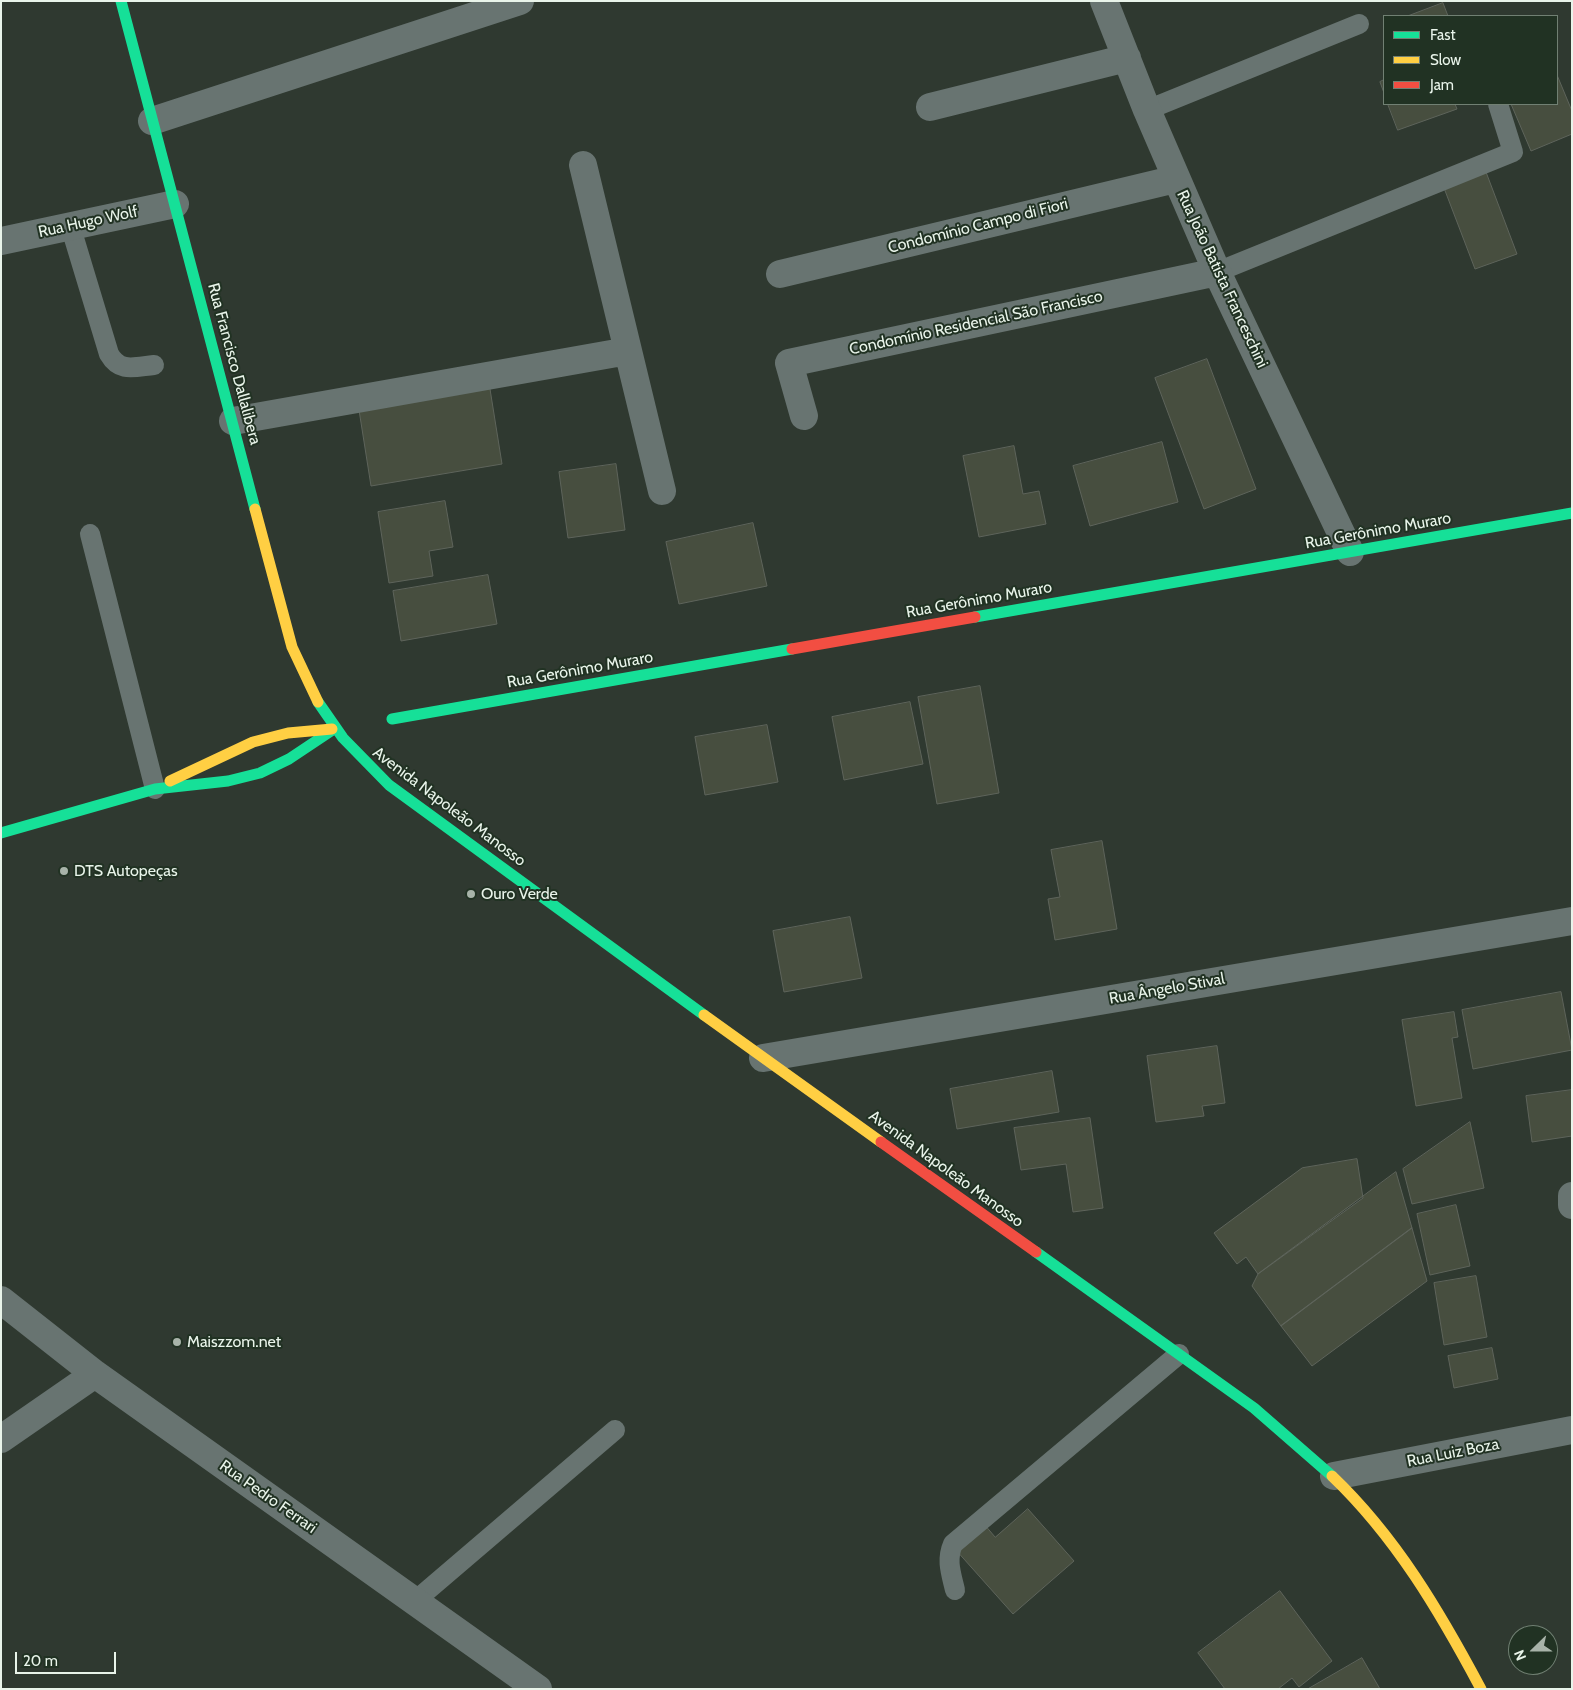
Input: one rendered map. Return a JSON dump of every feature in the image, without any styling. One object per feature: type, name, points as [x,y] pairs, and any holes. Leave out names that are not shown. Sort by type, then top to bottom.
[{"type":"street","name":"Rua Francisco Dallalibera","points":[[121,1],[292,647],[303,676],[334,729]]},
{"type":"street","points":[[152,121],[520,1]]},
{"type":"street","name":"Rua João Batista Franceschini","points":[[1104,1],[1147,110],[1217,272],[1350,552]]},
{"type":"street","points":[[930,107],[1127,58]]},
{"type":"street","points":[[583,165],[662,491]]},
{"type":"street","name":"Condomínio Campo di Fiori","points":[[780,274],[1176,179]]},
{"type":"street","name":"Rua Hugo Wolf","points":[[1,241],[175,204]]},
{"type":"street","name":"Condomínio Residencial São Francisco","points":[[804,416],[789,363],[1217,272]]},
{"type":"street","points":[[233,421],[628,351]]},
{"type":"street","name":"Rua Gerônimo Muraro","points":[[392,719],[1572,513]]},
{"type":"street","points":[[1,833],[155,789],[253,742],[288,733],[334,729]]},
{"type":"street","points":[[155,789],[228,781],[260,773],[289,759],[334,729]]},
{"type":"street","name":"Avenida Napoleão Manosso","points":[[334,729],[359,758],[389,785],[763,1058],[1254,1408],[1334,1476],[1369,1514],[1402,1556],[1435,1606],[1481,1689]]},
{"type":"street","name":"Rua Ângelo Stival","points":[[763,1058],[1572,921]]},
{"type":"street","points":[[1572,1196],[1570,1197],[1572,1205]]},
{"type":"street","name":"Rua Pedro Ferrari","points":[[1,1300],[95,1374],[538,1689]]},
{"type":"street","points":[[1,1438],[95,1374]]},
{"type":"street","name":"Rua Luiz Boza","points":[[1334,1476],[1572,1430]]},
{"type":"lane","points":[[1147,110],[1359,24]]},
{"type":"lane","points":[[1217,272],[1513,152],[1498,105]]},
{"type":"lane","points":[[70,225],[109,354],[114,363],[121,368],[154,365]]},
{"type":"lane","points":[[90,534],[155,789]]},
{"type":"lane","points":[[955,1590],[949,1562],[949,1553],[954,1544],[1179,1354]]},
{"type":"lane","points":[[415,1601],[615,1430]]},
{"type":"building","points":[[1443,3],[1448,15],[1411,15]]},
{"type":"building","points":[[1558,77],[1572,111],[1572,134],[1531,151],[1511,105],[1558,105]]},
{"type":"building","points":[[1388,105],[1455,105],[1457,109],[1398,130]]},
{"type":"building","points":[[1486,172],[1517,254],[1475,269],[1444,188]]},
{"type":"building","points":[[1207,359],[1256,489],[1204,509],[1155,378]]},
{"type":"building","points":[[490,389],[502,464],[371,486],[359,410]]},
{"type":"building","points":[[1162,442],[1178,502],[1090,526],[1073,466]]},
{"type":"building","points":[[1014,446],[1023,494],[1039,491],[1046,524],[979,537],[963,456]]},
{"type":"building","points":[[616,464],[625,530],[568,538],[559,472]]},
{"type":"building","points":[[445,501],[453,547],[429,551],[433,576],[389,583],[378,512]]},
{"type":"building","points":[[753,523],[767,586],[679,604],[666,542]]},
{"type":"building","points":[[488,575],[497,624],[401,641],[393,591]]},
{"type":"building","points":[[980,686],[999,793],[937,804],[918,697]]},
{"type":"building","points":[[910,702],[923,764],[844,780],[832,717]]},
{"type":"building","points":[[767,725],[778,782],[705,795],[695,737]]},
{"type":"building","points":[[1102,841],[1117,929],[1055,940],[1048,899],[1060,897],[1051,850]]},
{"type":"building","points":[[850,917],[862,978],[784,992],[773,931]]},
{"type":"building","points":[[1561,992],[1572,1050],[1473,1069],[1462,1010]]},
{"type":"building","points":[[1454,1012],[1458,1037],[1452,1038],[1462,1098],[1416,1106],[1402,1020]]},
{"type":"building","points":[[1217,1046],[1225,1103],[1202,1106],[1204,1116],[1156,1122],[1147,1056]]},
{"type":"building","points":[[1052,1071],[1059,1112],[957,1129],[950,1089]]},
{"type":"building","points":[[1572,1090],[1572,1136],[1532,1142],[1526,1096]]},
{"type":"building","points":[[1090,1118],[1103,1208],[1073,1212],[1066,1164],[1021,1170],[1014,1128]]},
{"type":"building","points":[[1470,1122],[1484,1188],[1412,1204],[1403,1169]]},
{"type":"building","points":[[1357,1159],[1363,1198],[1258,1274],[1246,1257],[1237,1264],[1214,1233],[1302,1168]]},
{"type":"building","points":[[1396,1172],[1412,1228],[1281,1326],[1252,1286],[1258,1274]]},
{"type":"building","points":[[1456,1205],[1470,1266],[1430,1275],[1417,1214]]},
{"type":"building","points":[[1412,1228],[1427,1281],[1312,1366],[1281,1326]]},
{"type":"building","points":[[1476,1276],[1487,1337],[1444,1345],[1434,1283]]},
{"type":"building","points":[[1492,1348],[1498,1379],[1454,1388],[1448,1356]]},
{"type":"building","points":[[1028,1509],[1074,1561],[1013,1614],[955,1549],[984,1524],[995,1537]]},
{"type":"building","points":[[1280,1591],[1332,1661],[1299,1687],[1292,1678],[1278,1689],[1225,1689],[1198,1653]]},
{"type":"building","points":[[1362,1658],[1380,1689],[1308,1689]]},
{"type":"traffic: fast","points":[[121,1],[255,509]]},
{"type":"traffic: fast","points":[[975,617],[1572,513]]},
{"type":"traffic: fast","points":[[392,719],[792,649]]},
{"type":"traffic: fast","points":[[318,702],[343,738],[389,785],[704,1015]]},
{"type":"traffic: fast","points":[[1,833],[155,789],[228,781],[260,773],[289,759],[334,729]]},
{"type":"traffic: fast","points":[[1036,1252],[1254,1408],[1332,1476]]},
{"type":"traffic: slow","points":[[255,509],[292,647],[318,702]]},
{"type":"traffic: slow","points":[[170,781],[253,742],[288,733],[332,729]]},
{"type":"traffic: slow","points":[[704,1015],[881,1142]]},
{"type":"traffic: slow","points":[[1332,1476],[1377,1524],[1415,1576],[1481,1689]]},
{"type":"traffic: jam","points":[[792,649],[975,617]]},
{"type":"traffic: jam","points":[[881,1142],[1036,1252]]},
{"type":"place","name":"DTS Autopeças","points":[[64,871]]},
{"type":"place","name":"Ouro Verde","points":[[471,894]]},
{"type":"place","name":"Maiszzom.net","points":[[177,1342]]}]
